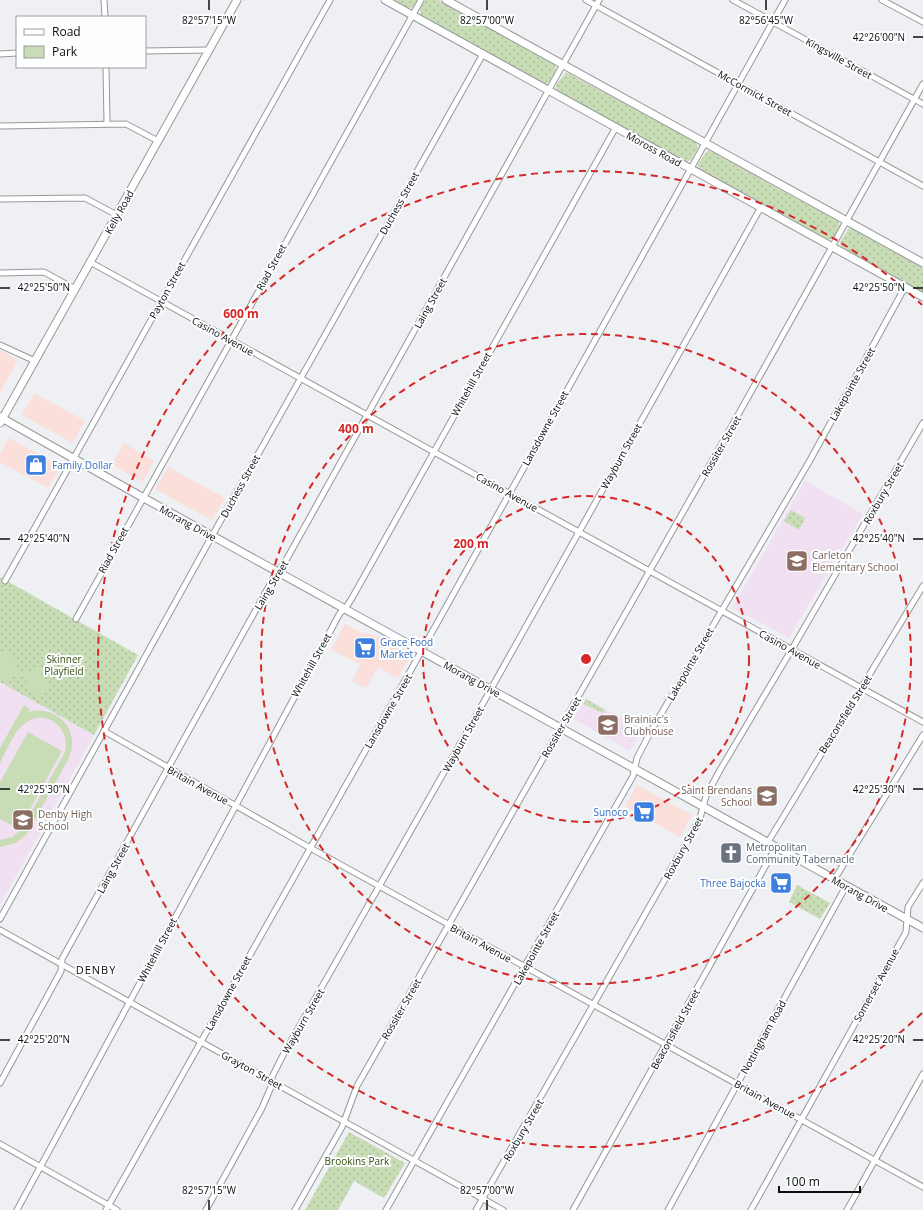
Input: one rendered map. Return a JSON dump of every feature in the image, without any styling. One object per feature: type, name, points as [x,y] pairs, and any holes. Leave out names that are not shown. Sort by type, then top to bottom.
[{"type":"street","points":[[104,0],[105,16]]},
{"type":"street","name":"Kelly Road","points":[[1,420],[237,0]]},
{"type":"street","name":"Payton Street","points":[[5,581],[72,458],[330,0]]},
{"type":"street","name":"Moross Road","points":[[385,0],[923,297]]},
{"type":"street","name":"Riad Street","points":[[76,619],[142,497],[421,0]]},
{"type":"street","points":[[446,0],[923,263]]},
{"type":"street","name":"McCormick Street","points":[[586,0],[598,3],[923,186]]},
{"type":"street","name":"Kingsville Street","points":[[733,0],[923,104]]},
{"type":"street","name":"Lansdowne Street","points":[[107,1208],[421,651],[785,0]]},
{"type":"street","points":[[882,0],[923,22]]},
{"type":"street","name":"Laing Street","points":[[0,1083],[61,971],[62,959],[598,3]]},
{"type":"street","points":[[146,51],[209,50]]},
{"type":"street","points":[[0,54],[16,53]]},
{"type":"street","name":"Duchess Street","points":[[0,919],[300,378],[483,54]]},
{"type":"street","points":[[106,68],[107,124]]},
{"type":"street","name":"Rossiter Street","points":[[295,1210],[342,1127],[357,1086],[833,247],[923,84]]},
{"type":"street","points":[[0,126],[126,124],[158,141]]},
{"type":"street","name":"Whitehill Street","points":[[17,1210],[41,1168],[234,805],[340,613],[345,609],[616,127]]},
{"type":"street","points":[[0,199],[85,198],[116,215]]},
{"type":"street","name":"Wayburn Street","points":[[206,1210],[262,1108],[282,1057],[490,690],[760,207]]},
{"type":"street","name":"Casino Avenue","points":[[90,262],[923,722]]},
{"type":"street","points":[[0,273],[44,272],[75,289]]},
{"type":"street","name":"Lakepointe Street","points":[[386,1210],[633,776],[637,758],[651,731],[809,462],[905,287]]},
{"type":"street","points":[[0,345],[35,361]]},
{"type":"street","name":"Morang Drive","points":[[1,420],[923,928]]},
{"type":"street","name":"Roxbury Street","points":[[476,1210],[700,818],[706,796],[720,770],[923,423]]},
{"type":"street","name":"Beaconsfield Street","points":[[768,842],[923,586]]},
{"type":"street","name":"Britain Avenue","points":[[104,732],[310,848],[923,1187]]},
{"type":"street","points":[[834,880],[923,735]]},
{"type":"street","name":"Beaconsfield Street","points":[[573,1210],[776,847]]},
{"type":"street","name":"Somerset Avenue","points":[[751,1210],[906,932],[908,907],[923,883]]},
{"type":"street","name":"Nottingham Road","points":[[668,1210],[846,886]]},
{"type":"street","name":"Grayton Street","points":[[0,930],[503,1210]]},
{"type":"street","points":[[847,1210],[923,1074]]},
{"type":"street","points":[[0,1144],[107,1208],[117,1210]]},
{"type":"shaded area","points":[[0,350],[18,360],[0,393]]},
{"type":"shaded area","points":[[34,393],[85,421],[73,443],[22,415]]},
{"type":"shaded area","points":[[9,438],[60,466],[48,488],[0,462],[0,454]]},
{"type":"shaded area","points":[[124,443],[154,461],[142,482],[112,465]]},
{"type":"shaded area","points":[[168,467],[225,498],[212,520],[155,489]]},
{"type":"shaded area","name":"Carleton Elementary School","points":[[805,481],[863,514],[789,638],[732,608]]},
{"type":"shaded area","points":[[345,624],[362,633],[375,635],[411,654],[398,678],[378,667],[366,688],[352,681],[360,664],[331,650]]},
{"type":"shaded area","name":"Denby High School","points":[[0,682],[94,735],[0,905]]},
{"type":"shaded area","name":"Brainiac's Clubhouse","points":[[586,698],[642,730],[630,751],[574,719]]},
{"type":"shaded area","points":[[637,785],[692,815],[680,837],[625,806]]},
{"type":"green space","points":[[393,0],[417,0],[413,7],[409,9]]},
{"type":"green space","points":[[425,0],[438,0],[554,64],[556,70],[549,82],[544,84],[421,16],[420,9]]},
{"type":"green space","points":[[566,72],[696,142],[698,148],[691,160],[686,162],[560,92],[556,89],[556,85]]},
{"type":"green space","points":[[708,150],[838,221],[840,226],[833,238],[828,240],[702,171],[698,167],[698,164]]},
{"type":"green space","points":[[849,228],[852,228],[923,268],[923,293],[841,248],[840,242]]},
{"type":"green space","points":[[791,510],[805,518],[799,530],[784,521]]},
{"type":"green space","name":"Skinner Playfield","points":[[0,577],[138,655],[94,735],[0,682]]},
{"type":"green space","points":[[10,651],[20,674],[4,681],[0,671],[0,655]]},
{"type":"green space","points":[[39,667],[49,690],[33,697],[23,674]]},
{"type":"green space","points":[[586,699],[605,710],[603,713],[583,704]]},
{"type":"green space","points":[[24,705],[30,709],[28,712],[48,712],[57,716],[64,722],[69,729],[72,738],[72,748],[69,758],[27,834],[16,843],[0,847],[0,840],[12,837],[21,830],[64,754],[66,745],[62,730],[57,724],[43,718],[35,718],[27,722],[18,730],[0,763],[0,748]]},
{"type":"green space","points":[[28,732],[62,751],[19,829],[0,819],[0,782]]},
{"type":"green space","points":[[797,885],[830,903],[820,919],[789,902]]},
{"type":"green space","name":"Brookins Park","points":[[349,1132],[405,1163],[384,1198],[354,1181],[338,1210],[305,1210]]},
{"type":"place","name":"Family Dollar","points":[[36,465]]},
{"type":"place","name":"Carleton Elementary School","points":[[797,561]]},
{"type":"place","name":"Grace Food Market","points":[[365,648]]},
{"type":"place","name":"Brainiac's Clubhouse","points":[[608,725]]},
{"type":"place","name":"Saint Brendans School","points":[[767,796]]},
{"type":"place","name":"Sunoco","points":[[644,812]]},
{"type":"place","name":"Denby High School","points":[[23,820]]},
{"type":"place","name":"Metropolitan Community Tabernacle","points":[[731,853]]},
{"type":"place","name":"Three Bajocka","points":[[781,883]]},
{"type":"district","name":"DENBY","points":[[96,969]]}]
